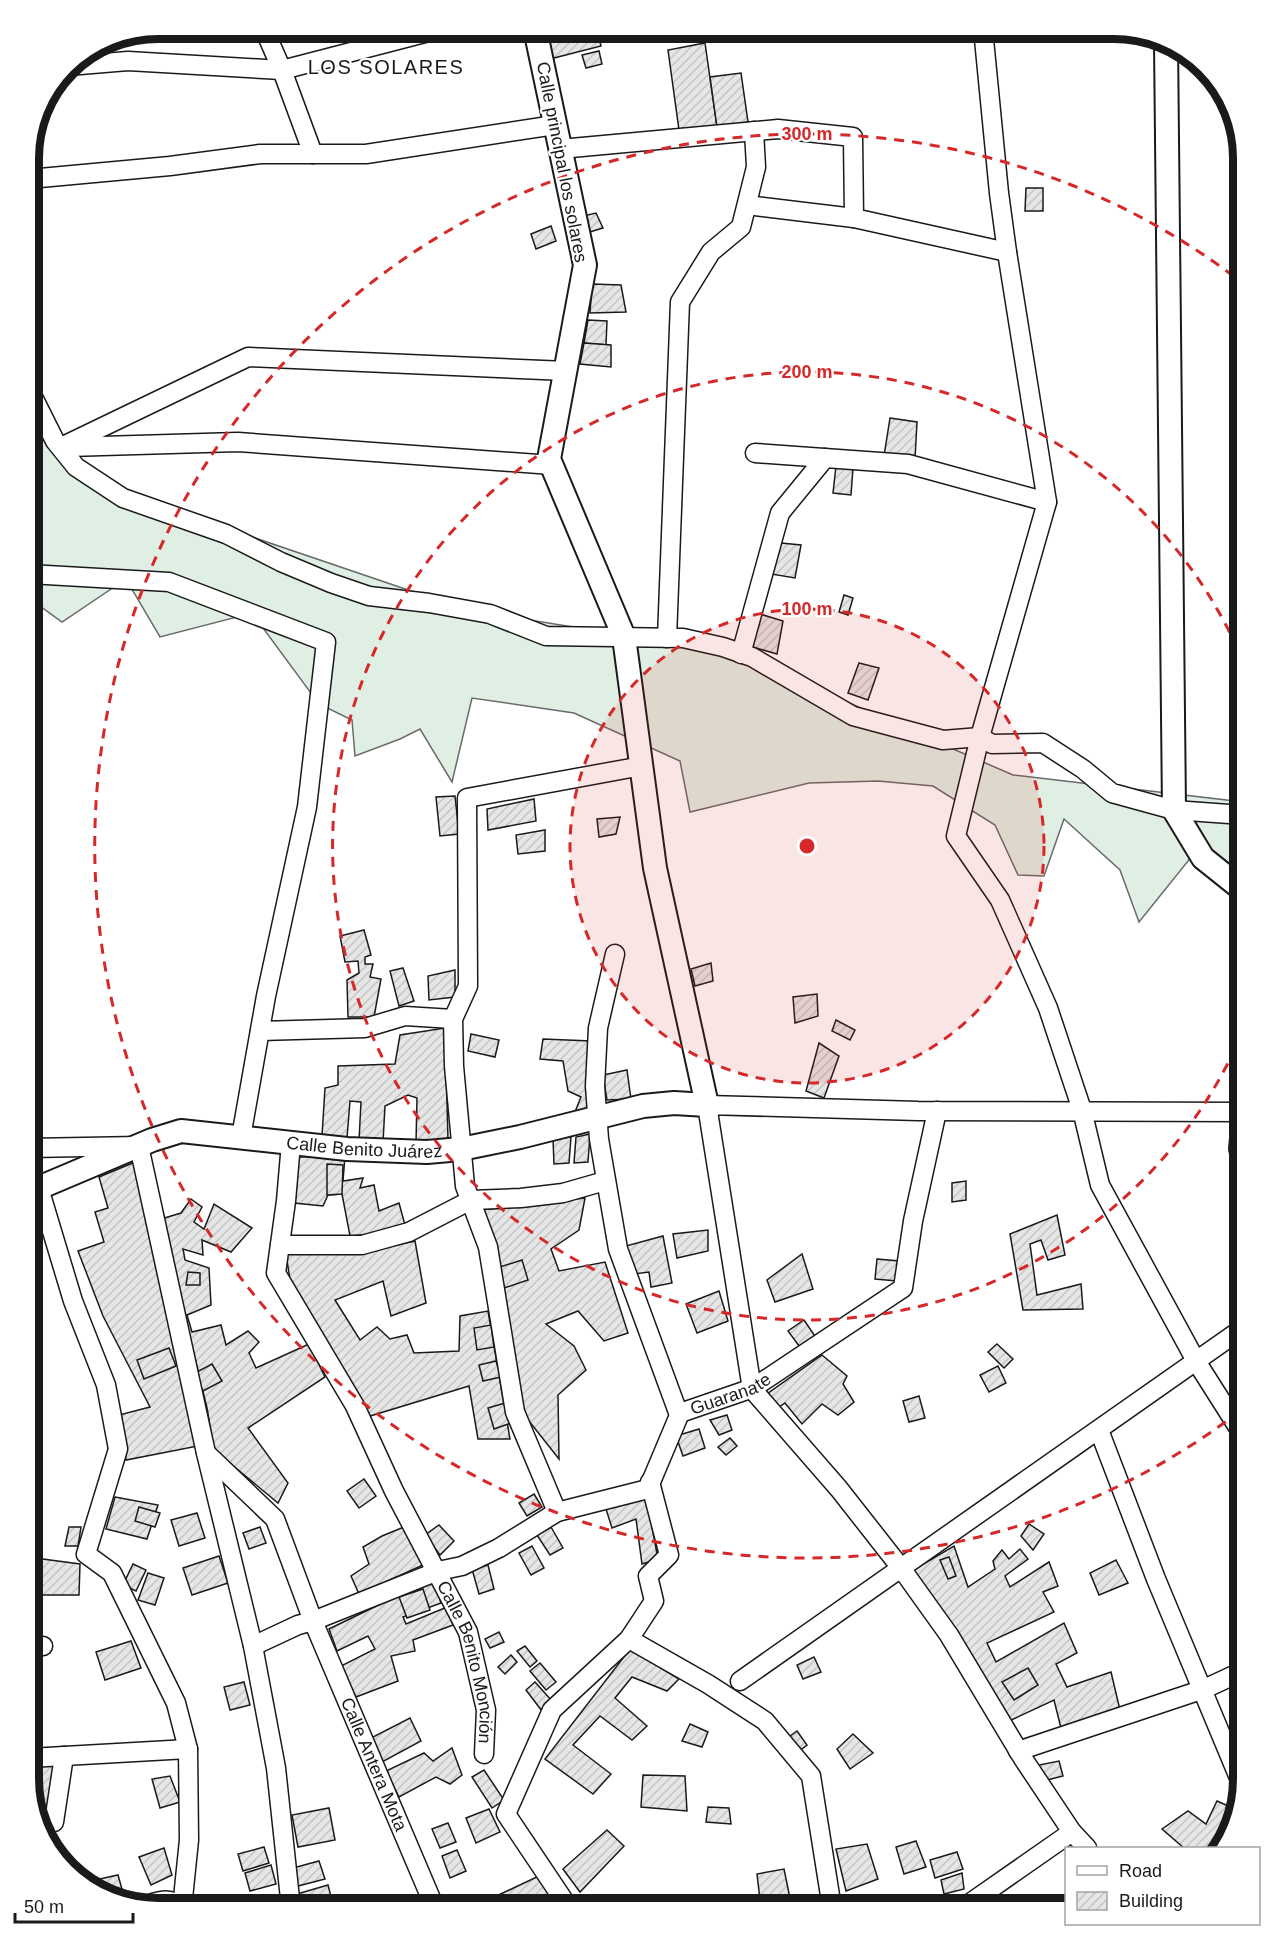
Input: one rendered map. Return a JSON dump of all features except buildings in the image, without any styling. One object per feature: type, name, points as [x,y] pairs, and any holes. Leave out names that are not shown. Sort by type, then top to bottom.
[{"type":"main road","name":"Calle principal los solares","points":[[537,39],[585,265],[549,459],[624,637],[655,868],[707,1104]]},
{"type":"main road","points":[[1166,52],[1174,810],[1203,858],[1233,881]]},
{"type":"main road","name":"Calle Benito Juárez","points":[[39,1188],[181,1131],[347,1149],[427,1152],[461,1149],[643,1106],[674,1103],[707,1104]]},
{"type":"street","points":[[269,39],[314,154]]},
{"type":"street","points":[[85,65],[128,61],[282,70],[401,39]]},
{"type":"street","points":[[984,39],[1007,252],[1047,502],[980,737],[956,836],[1000,900],[1048,1008],[1082,1110],[1100,1185],[1196,1361],[1233,1418]]},
{"type":"street","points":[[39,178],[170,166],[260,154],[366,154],[555,125]]},
{"type":"street","points":[[560,149],[778,129],[853,137],[854,218]]},
{"type":"street","points":[[667,638],[680,302],[711,252],[741,227],[756,167],[754,131]]},
{"type":"street","points":[[747,205],[854,218],[1007,252]]},
{"type":"street","points":[[61,447],[248,357],[566,371]]},
{"type":"street","points":[[39,409],[55,441],[76,467],[123,498],[226,534],[281,562],[342,587],[369,596],[429,603],[490,614],[546,636],[683,638],[752,657],[853,716],[943,740],[980,737],[992,744],[1043,743],[1083,769],[1112,793],[1174,810],[1233,814]]},
{"type":"street","points":[[61,447],[237,442],[552,465]]},
{"type":"street","points":[[755,453],[908,464],[1047,502]]},
{"type":"street","points":[[741,654],[780,513],[825,458]]},
{"type":"street","points":[[39,575],[169,582],[326,642],[307,807],[260,1031],[241,1137]]},
{"type":"street","points":[[557,1512],[515,1412],[488,1246],[465,1186],[454,1066],[453,1019],[468,987],[467,798],[642,766]]},
{"type":"street","points":[[615,954],[598,1028],[595,1086],[604,1181],[618,1250],[679,1415]]},
{"type":"street","points":[[260,1031],[365,1028],[405,1016],[453,1019]]},
{"type":"street","points":[[1086,1847],[1072,1832],[1018,1751],[948,1635],[901,1568],[839,1489],[752,1389],[707,1104],[937,1111],[1233,1112]]},
{"type":"street","name":"Guaranate","points":[[650,1482],[680,1413],[752,1389],[903,1288],[914,1221],[937,1111]]},
{"type":"street","name":"Calle Benito Monción","points":[[291,1143],[276,1273],[355,1406],[394,1491],[468,1632],[486,1710],[483,1754]]},
{"type":"street","points":[[39,1148],[139,1146],[206,1453],[253,1646],[276,1768],[290,1898]]},
{"type":"street","points":[[280,1245],[362,1245],[410,1232],[471,1200],[521,1198],[562,1193],[604,1181]]},
{"type":"street","points":[[39,1204],[106,1385],[118,1449],[86,1554],[112,1573],[176,1703],[188,1749],[189,1840],[183,1898]]},
{"type":"street","points":[[740,1682],[1233,1336]]},
{"type":"street","points":[[1099,1430],[1156,1579],[1233,1763]]},
{"type":"street","name":"Calle Antera Mota","points":[[206,1453],[275,1519],[314,1621],[431,1898]]},
{"type":"street","points":[[253,1646],[298,1625],[314,1621],[438,1571],[462,1566],[500,1548],[557,1512],[648,1489],[650,1482]]},
{"type":"street","points":[[562,1898],[506,1814],[552,1710],[629,1639],[654,1601],[648,1576],[669,1555],[650,1482]]},
{"type":"street","points":[[629,1639],[708,1684],[765,1721],[811,1776],[830,1898]]},
{"type":"street","points":[[1018,1751],[1203,1689],[1233,1676]]},
{"type":"street","points":[[39,1757],[188,1749]]},
{"type":"street","points":[[48,1823],[54,1822],[64,1756]]},
{"type":"street","points":[[977,1898],[1072,1832]]},
{"type":"green space","points":[[39,418],[108,488],[467,610],[741,654],[1013,775],[1233,801],[1233,866],[1192,856],[1139,922],[1120,870],[1064,819],[1044,876],[1018,875],[995,825],[933,786],[878,781],[809,783],[690,812],[680,761],[574,713],[472,698],[452,782],[420,729],[355,756],[352,720],[319,704],[252,613],[160,637],[126,579],[62,622],[39,605]]},
{"type":"district","name":"LOS SOLARES","points":[[386,67]]}]
